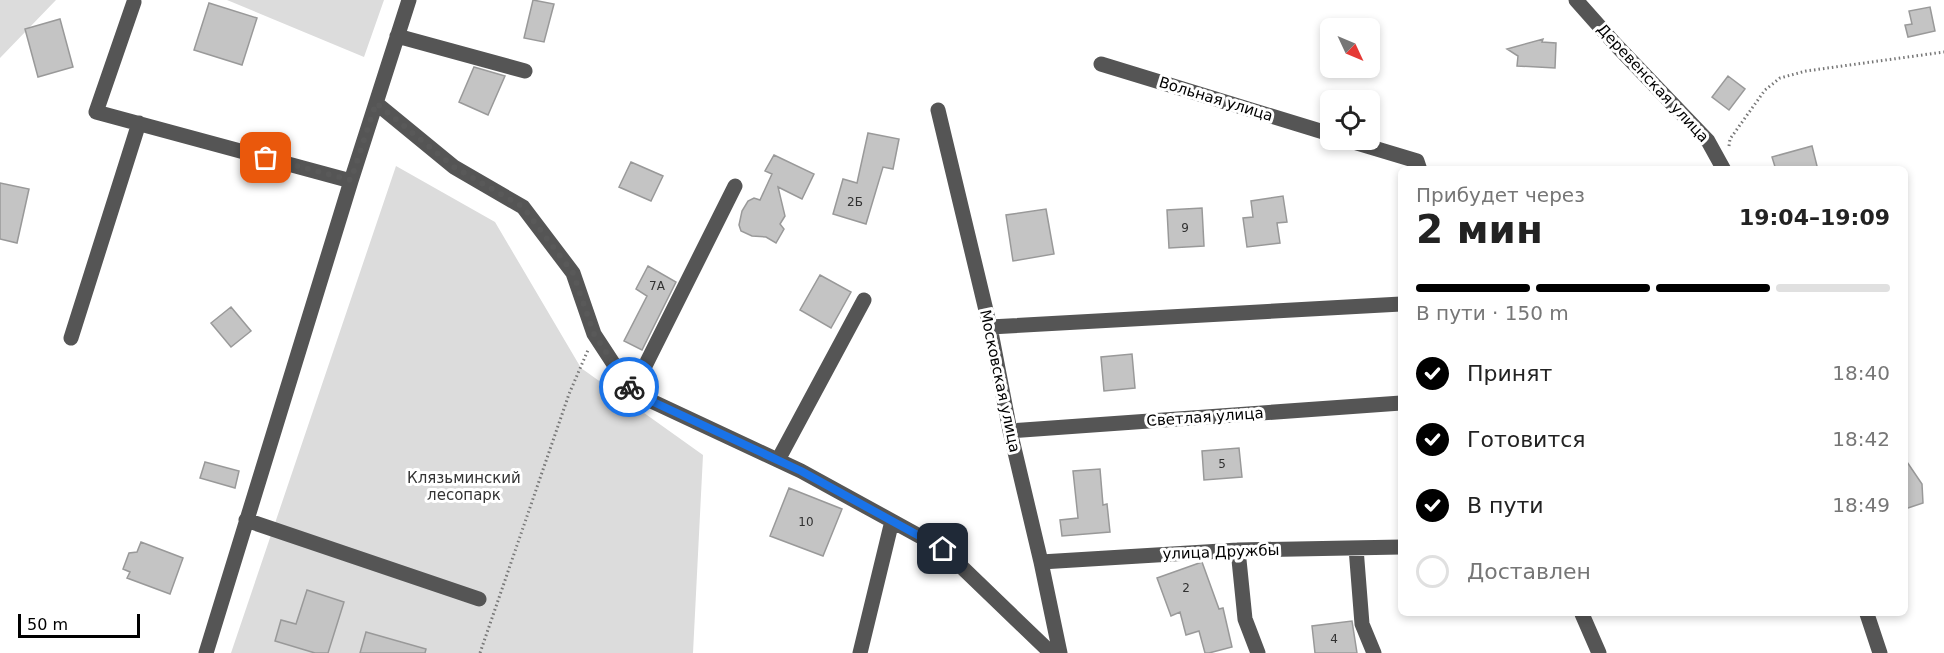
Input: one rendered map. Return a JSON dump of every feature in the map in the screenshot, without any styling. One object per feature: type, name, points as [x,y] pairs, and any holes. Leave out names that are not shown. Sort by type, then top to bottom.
[{"type":"street","points":[[206,653],[351,180],[409,0]]},
{"type":"street","name":"Деревенская улица","points":[[1576,0],[1708,141],[1722,166]]},
{"type":"street","points":[[134,2],[96,111],[351,180]]},
{"type":"street","points":[[397,36],[525,71]]},
{"type":"street","name":"Вольная улица","points":[[1101,64],[1320,131]]},
{"type":"street","points":[[376,103],[454,167],[523,207],[573,273],[594,334],[632,392],[778,460],[943,549],[1051,653]]},
{"type":"street","name":"Московская улица","points":[[938,110],[990,327],[1010,431],[1060,653]]},
{"type":"street","points":[[71,338],[139,123]]},
{"type":"street","points":[[1380,150],[1417,161],[1419,166]]},
{"type":"street","points":[[632,392],[735,186]]},
{"type":"street","points":[[778,460],[864,300]]},
{"type":"street","points":[[990,327],[1398,304]]},
{"type":"street","name":"Светлая улица","points":[[1010,431],[1398,403]]},
{"type":"street","points":[[246,520],[480,599]]},
{"type":"street","points":[[860,653],[892,521]]},
{"type":"street","name":"улица Дружбы","points":[[1041,562],[1238,550],[1398,547]]},
{"type":"street","points":[[1356,548],[1362,624],[1374,653]]},
{"type":"street","points":[[1238,550],[1245,619],[1258,653]]},
{"type":"street","points":[[1583,616],[1599,653]]},
{"type":"street","points":[[1868,616],[1880,653]]},
{"type":"path","points":[[1725,166],[1730,139],[1765,90],[1780,78],[1806,71],[1944,52]]},
{"type":"path","points":[[480,653],[569,394],[594,334]]},
{"type":"green space","points":[[0,0],[56,0],[0,58]]},
{"type":"green space","points":[[227,0],[384,0],[364,57]]},
{"type":"green space","name":"Клязьминский лесопарк","points":[[396,166],[495,222],[581,368],[703,455],[693,653],[231,653]]},
{"type":"building","points":[[533,0],[554,4],[544,42],[524,38]]},
{"type":"building","points":[[209,3],[257,18],[242,65],[194,50]]},
{"type":"building","points":[[1930,7],[1935,31],[1908,37],[1905,25],[1912,24],[1909,11]]},
{"type":"building","points":[[60,19],[73,67],[38,77],[25,29]]},
{"type":"building","points":[[1543,39],[1542,42],[1556,43],[1555,68],[1517,66],[1518,56],[1507,49]]},
{"type":"building","points":[[474,67],[505,76],[488,115],[459,102]]},
{"type":"building","points":[[1728,76],[1745,89],[1729,110],[1712,97]]},
{"type":"building","points":[[868,133],[899,139],[893,169],[883,167],[866,224],[833,214],[843,179],[857,183]]},
{"type":"building","points":[[1812,146],[1817,166],[1775,166],[1772,157]]},
{"type":"building","points":[[774,155],[814,174],[802,199],[778,187],[785,216],[780,224],[784,229],[776,243],[766,237],[752,236],[741,231],[739,225],[742,211],[748,201],[754,198],[760,200],[772,174],[765,171]]},
{"type":"building","points":[[631,162],[663,176],[651,201],[619,187]]},
{"type":"building","points":[[0,183],[29,189],[17,243],[0,239]]},
{"type":"building","points":[[1283,196],[1287,222],[1277,223],[1280,243],[1247,247],[1243,218],[1253,217],[1251,201]]},
{"type":"building","points":[[1202,208],[1204,246],[1169,248],[1167,210]]},
{"type":"building","points":[[1046,209],[1054,254],[1013,261],[1006,215]]},
{"type":"building","points":[[648,266],[676,282],[642,350],[624,341],[647,296],[636,289]]},
{"type":"building","points":[[820,275],[851,292],[831,328],[800,310]]},
{"type":"building","points":[[231,307],[251,331],[231,347],[211,323]]},
{"type":"building","points":[[1132,354],[1135,388],[1104,391],[1101,357]]},
{"type":"building","points":[[1239,448],[1242,477],[1204,480],[1202,451]]},
{"type":"building","points":[[205,462],[239,471],[235,488],[200,478]]},
{"type":"building","points":[[1908,463],[1922,484],[1923,503],[1908,508]]},
{"type":"building","points":[[1100,469],[1103,505],[1107,504],[1110,532],[1062,536],[1060,520],[1078,518],[1073,471]]},
{"type":"building","points":[[789,488],[842,509],[823,556],[770,536]]},
{"type":"building","points":[[141,542],[183,558],[170,594],[127,578],[130,572],[123,569],[129,553],[137,552]]},
{"type":"building","points":[[1202,562],[1219,609],[1223,608],[1232,647],[1209,653],[1205,653],[1199,631],[1186,635],[1180,612],[1171,616],[1157,578]]},
{"type":"building","points":[[307,590],[344,602],[328,653],[315,653],[275,641],[281,620],[296,624]]},
{"type":"building","points":[[1352,621],[1357,653],[1315,653],[1312,626]]},
{"type":"building","points":[[366,632],[426,649],[425,653],[360,653]]},
{"type":"way so far","points":[[266,158],[351,180],[376,103],[454,167],[523,207],[573,273],[594,334],[629,387]]},
{"type":"route","points":[[629,387],[632,392],[801,471],[943,549]]}]
